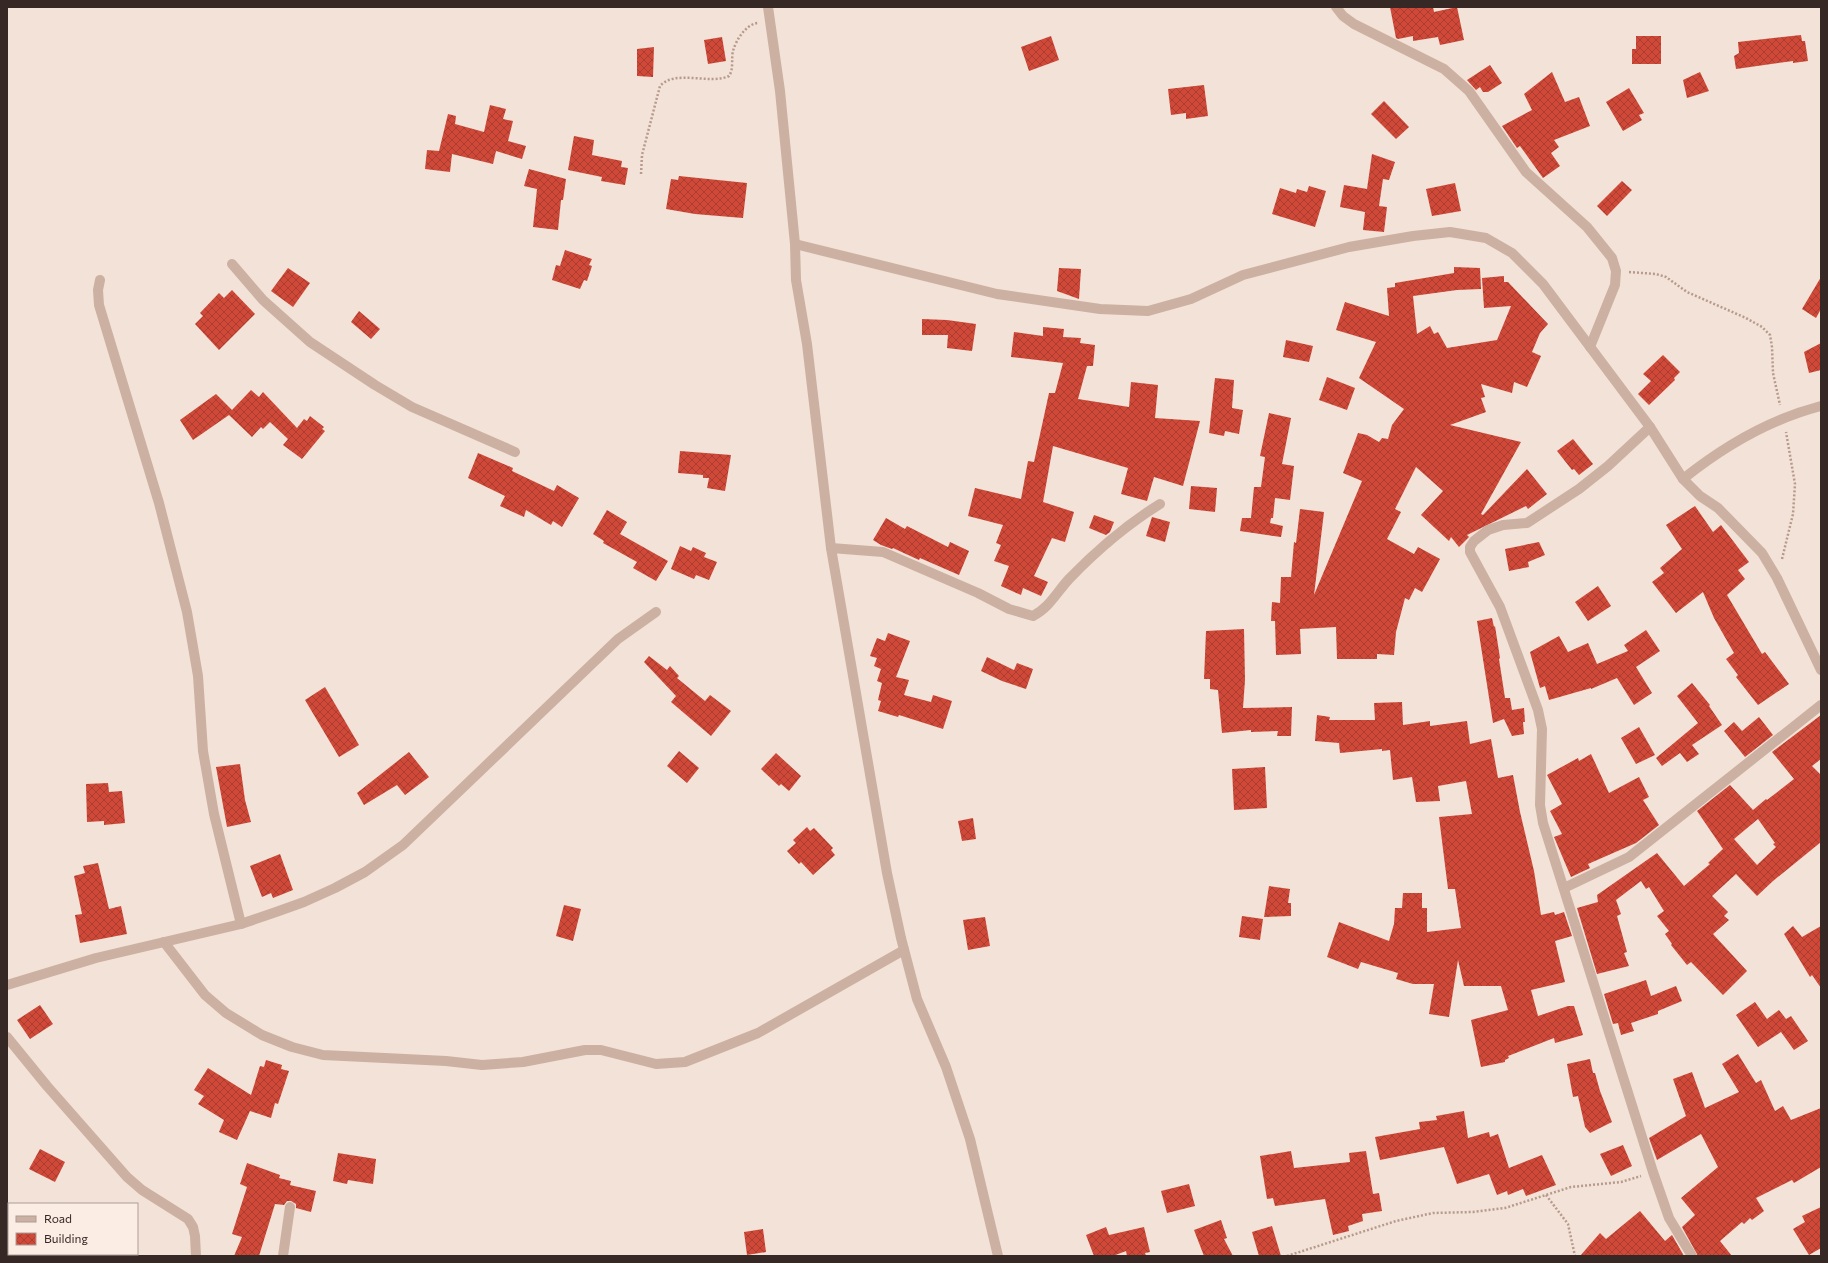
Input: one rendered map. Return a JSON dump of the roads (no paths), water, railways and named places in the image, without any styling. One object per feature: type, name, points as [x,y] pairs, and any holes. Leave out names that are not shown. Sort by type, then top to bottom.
[{"type":"street","points":[[768,7],[780,91],[795,244],[796,280],[807,344],[831,548],[887,873],[904,950],[917,999],[946,1067],[970,1139],[998,1256]]},
{"type":"street","points":[[1336,7],[1343,16],[1354,24],[1444,69],[1469,91],[1526,172],[1587,227],[1612,258],[1616,271],[1614,285],[1590,347]]},
{"type":"street","points":[[795,244],[997,294],[1100,309],[1148,311],[1191,299],[1244,276],[1350,247],[1413,236],[1450,232],[1486,238],[1512,252],[1543,284],[1650,427],[1683,479],[1700,496],[1718,508],[1762,553],[1777,578],[1821,670]]},
{"type":"street","points":[[232,264],[262,300],[300,334],[368,381],[412,407],[515,452]]},
{"type":"street","points":[[100,280],[98,290],[100,305],[159,503],[187,612],[198,676],[203,751],[214,814],[241,924]]},
{"type":"street","points":[[1683,479],[1714,455],[1764,428],[1801,411],[1821,406]]},
{"type":"street","points":[[1650,427],[1608,466],[1579,489],[1534,520],[1527,523],[1495,527],[1474,541],[1470,547],[1472,558],[1490,586],[1500,607],[1538,710],[1542,729],[1540,805],[1542,817],[1577,935],[1653,1172],[1669,1218],[1692,1256]]},
{"type":"street","points":[[831,548],[883,552],[978,593],[1009,609],[1033,616],[1043,611],[1069,579],[1095,553],[1134,520],[1160,504]]},
{"type":"street","points":[[7,985],[96,958],[241,924],[304,902],[365,872],[403,845],[618,639],[656,612]]},
{"type":"street","points":[[1564,888],[1629,857],[1821,705]]},
{"type":"street","points":[[164,942],[205,995],[226,1013],[262,1035],[292,1047],[323,1055],[446,1061],[482,1065],[523,1062],[585,1050],[601,1050],[656,1064],[685,1062],[758,1033],[904,950]]},
{"type":"street","points":[[7,1037],[47,1086],[127,1177],[142,1190],[188,1219],[193,1226],[196,1256]]},
{"type":"street","points":[[283,1256],[290,1207]]}]
